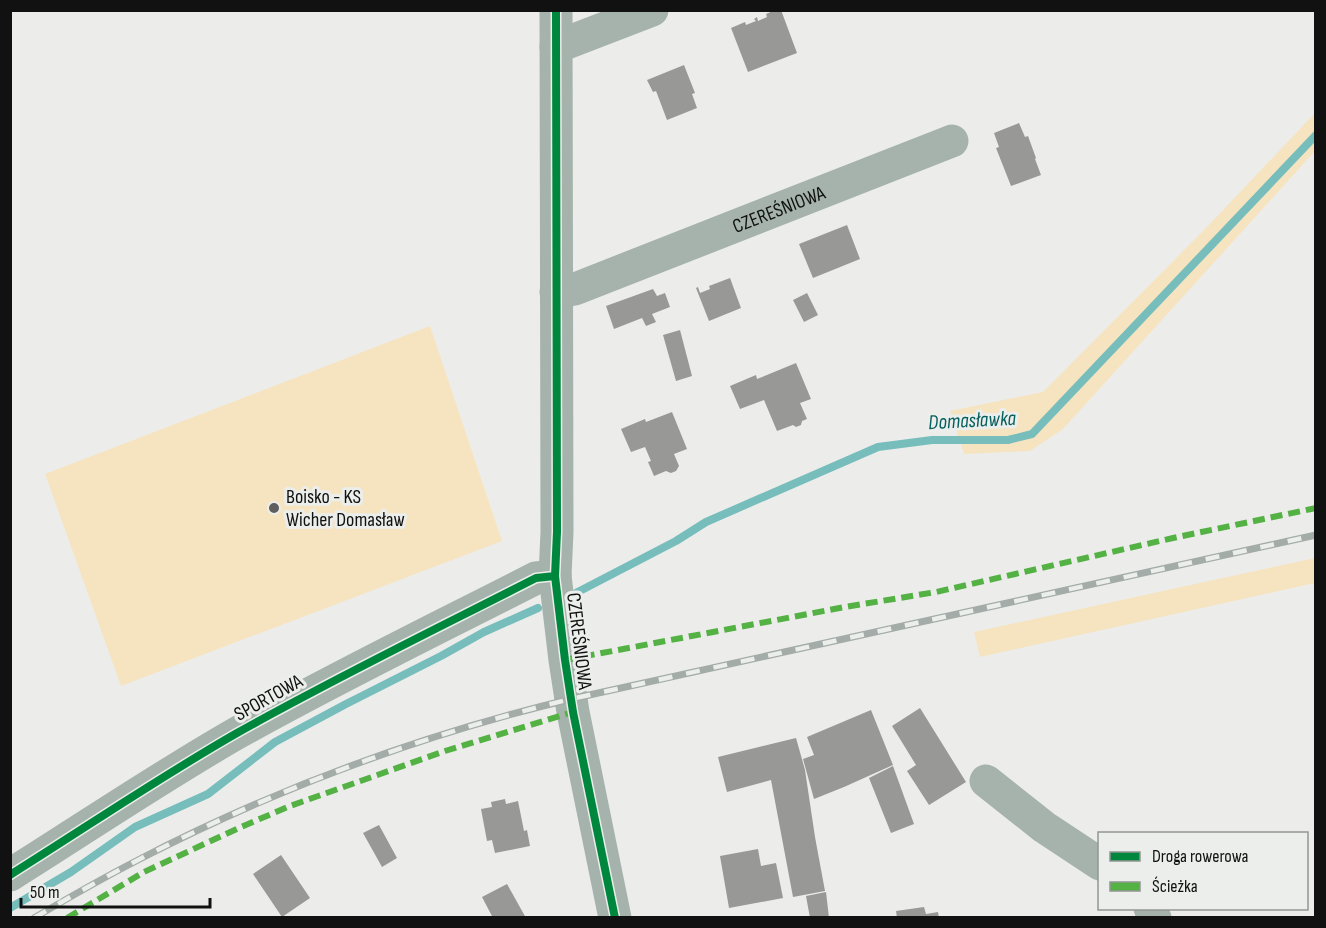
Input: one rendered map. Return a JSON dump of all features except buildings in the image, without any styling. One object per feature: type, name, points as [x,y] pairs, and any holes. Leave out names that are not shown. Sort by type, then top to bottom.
[{"type":"street","points":[[556,10],[556,292]]},
{"type":"street","points":[[556,47],[652,10]]},
{"type":"street","name":"CZEREŚNIOWA","points":[[615,918],[573,712],[555,576],[557,532],[556,292],[575,289],[952,141]]},
{"type":"street","name":"SPORTOWA","points":[[10,875],[235,734],[321,687],[536,578],[555,576]]},
{"type":"street","points":[[986,781],[1044,827],[1098,863]]},
{"type":"shaded area","points":[[1315,113],[1315,151],[1063,429],[1030,451],[964,454],[950,411],[1043,392],[1205,229]]},
{"type":"shaded area","name":"Boisko - KS Wicher Domasław","points":[[430,326],[502,541],[121,686],[45,474]]},
{"type":"shaded area","points":[[1315,558],[1315,583],[980,657],[974,632]]},
{"type":"waterway","name":"Domasławka","points":[[572,595],[676,541],[706,522],[878,447],[932,440],[1008,440],[1032,434],[1316,135]]},
{"type":"waterway","name":"Domasławka","points":[[10,908],[71,872],[135,827],[208,794],[275,742],[484,632],[538,608]]},
{"type":"railway","points":[[34,918],[138,860],[242,810],[350,766],[459,729],[571,699],[1316,535]]},
{"type":"marked path","points":[[565,660],[936,592],[1316,508]]},
{"type":"marked path","points":[[67,918],[144,872],[290,806],[445,751],[573,712]]},
{"type":"cycle path","points":[[556,10],[557,532],[555,576],[573,712],[615,918]]},
{"type":"cycle path","points":[[10,875],[237,733],[348,673],[536,578],[555,576]]},
{"type":"place","name":"Boisko - KS Wicher Domasław","points":[[274,508]]}]
